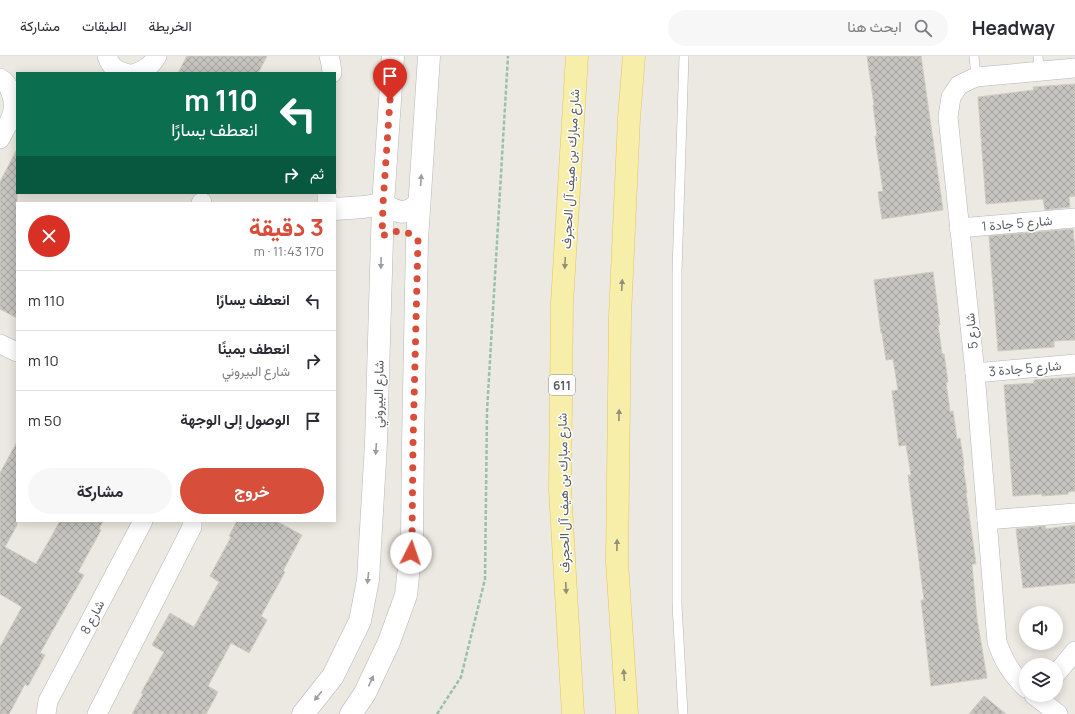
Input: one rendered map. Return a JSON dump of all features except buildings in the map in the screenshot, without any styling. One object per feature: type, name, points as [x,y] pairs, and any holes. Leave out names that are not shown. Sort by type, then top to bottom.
[{"type":"main road","name":"شارع مبارك بن هيف آل الحجرف","points":[[573,714],[560,490],[562,303],[577,56]]},
{"type":"main road","points":[[626,714],[617,562],[620,316],[629,118],[634,56]]},
{"type":"street","points":[[107,56],[112,66],[121,72]]},
{"type":"street","points":[[139,72],[143,71],[152,64],[157,56]]},
{"type":"street","points":[[329,56],[332,72]]},
{"type":"street","name":"شارع البيروني","points":[[303,714],[334,676],[360,621],[368,580],[376,443],[383,204],[393,56]]},
{"type":"street","points":[[351,714],[368,687],[389,642],[406,595],[412,539],[419,204],[429,56]]},
{"type":"street","name":"شارع 5","points":[[1019,680],[1003,660],[997,642],[975,373],[948,117],[952,97],[959,85],[976,77],[1039,64],[1075,68]]},
{"type":"street","points":[[0,78],[10,88],[14,100],[14,113],[0,139]]},
{"type":"street","points":[[336,208],[364,207],[383,204],[392,210],[407,212],[419,204]]},
{"type":"street","name":"شارع 5 جادة 1","points":[[960,228],[1075,218]]},
{"type":"street","points":[[382,236],[391,232],[402,231],[408,232],[418,240]]},
{"type":"street","points":[[0,344],[16,352]]},
{"type":"street","name":"شارع 5 جادة 3","points":[[975,373],[1075,364]]},
{"type":"street","points":[[987,520],[1075,513]]},
{"type":"street","name":"شارع 8","points":[[46,714],[48,700],[142,522]]},
{"type":"street","points":[[97,714],[192,527],[192,522]]},
{"type":"street","points":[[1063,666],[1075,651]]},
{"type":"street","name":"شارع 5","points":[[1044,702],[1058,714]]},
{"type":"lane","points":[[683,714],[677,604],[677,272],[684,56]]},
{"type":"lane","points":[[974,56],[976,77]]},
{"type":"path","points":[[437,714],[461,677],[485,579],[487,411],[508,56]]},
{"type":"route","points":[[390,100],[382,236],[391,232],[402,231],[408,232],[418,240],[411,553]]}]
